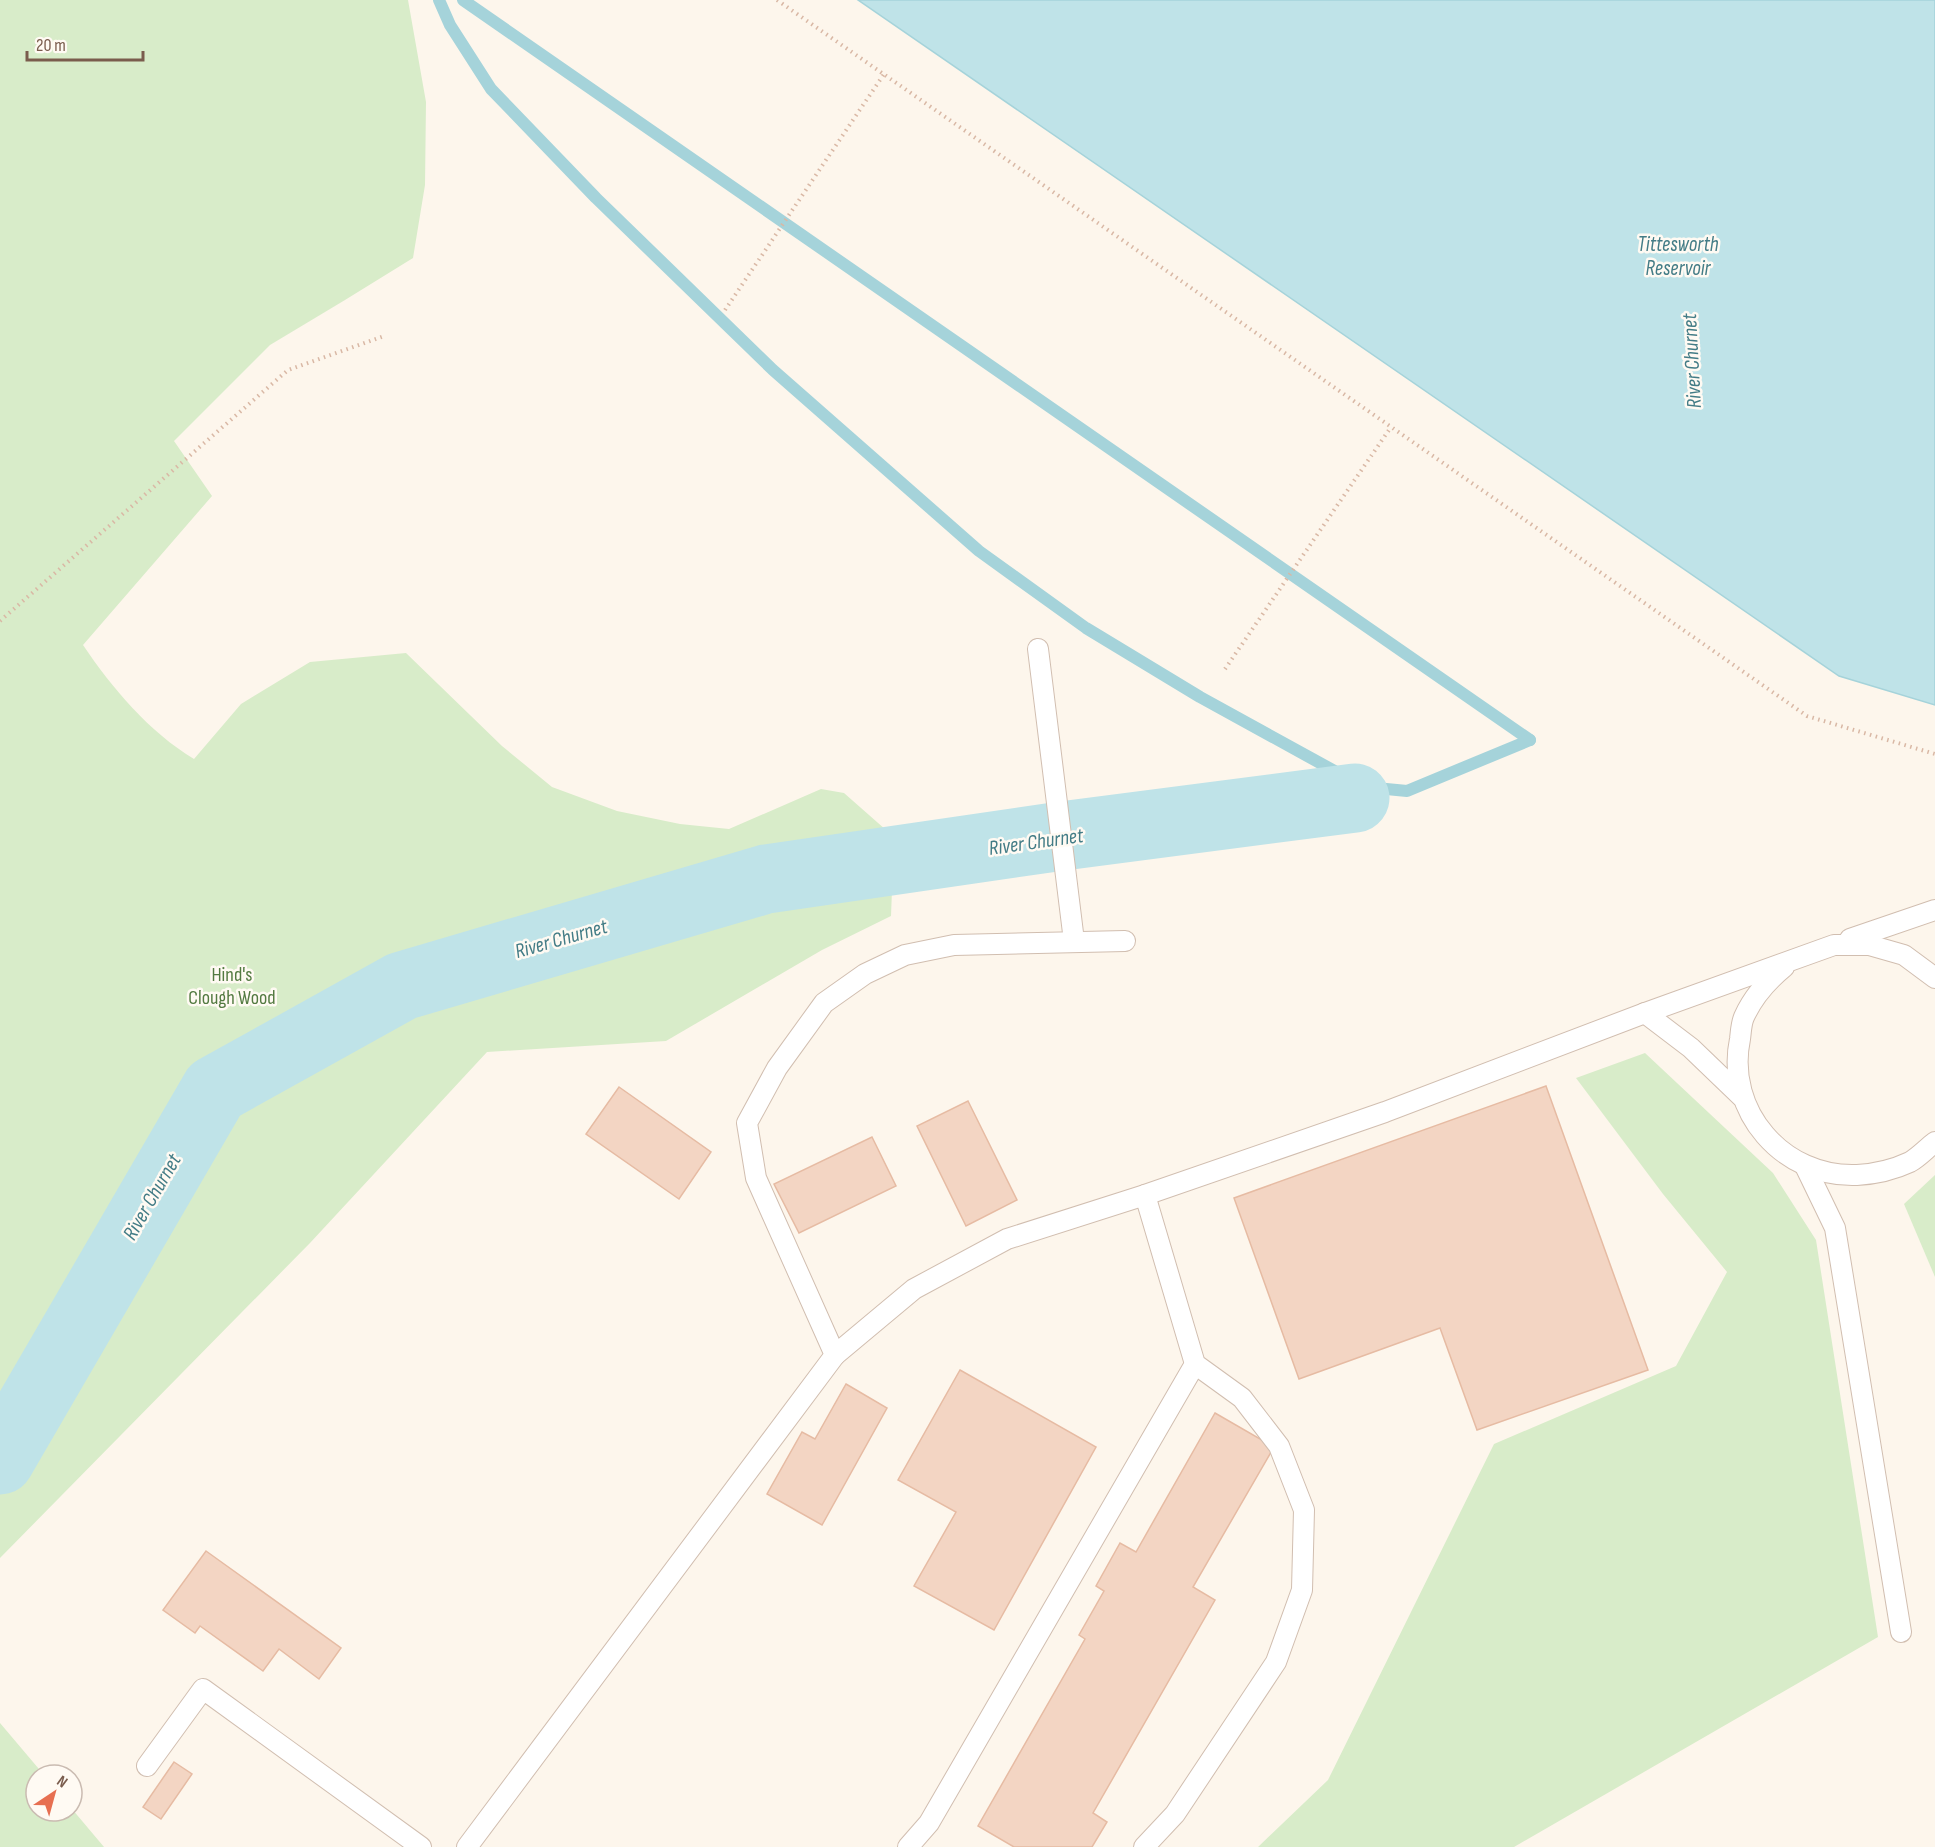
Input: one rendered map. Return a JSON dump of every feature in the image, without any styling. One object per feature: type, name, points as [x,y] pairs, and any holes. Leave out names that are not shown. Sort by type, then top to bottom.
[{"type":"lane","points":[[1038,649],[1074,941]]},
{"type":"lane","points":[[467,1847],[835,1355],[914,1289],[1007,1239],[1145,1195],[1385,1112],[1645,1013],[1935,910]]},
{"type":"lane","points":[[835,1355],[756,1178],[747,1123],[777,1068],[824,1003],[865,974],[905,955],[954,945],[1125,941]]},
{"type":"lane","points":[[1834,945],[1869,945],[1904,955],[1935,978]]},
{"type":"lane","points":[[1795,958],[1764,984],[1744,1018],[1736,1058],[1742,1097],[1757,1126],[1778,1149],[1805,1166],[1840,1176],[1876,1174],[1910,1161],[1935,1142]]},
{"type":"lane","points":[[1645,1013],[1691,1048],[1742,1097]]},
{"type":"lane","points":[[1805,1166],[1835,1228],[1901,1632]]},
{"type":"lane","points":[[1144,1847],[1175,1814],[1275,1662],[1302,1590],[1304,1510],[1280,1446],[1242,1398],[1195,1364],[1145,1195]]},
{"type":"lane","points":[[908,1847],[929,1823],[1195,1364]]},
{"type":"lane","points":[[147,1766],[203,1689],[421,1847]]},
{"type":"path","points":[[777,0],[1807,716],[1935,754]]},
{"type":"path","points":[[725,310],[884,74]]},
{"type":"path","points":[[0,621],[288,370],[384,336]]},
{"type":"path","points":[[1225,669],[1391,427]]},
{"type":"green space","name":"Hind's Clough Wood","points":[[0,0],[408,0],[426,102],[425,185],[413,258],[270,345],[174,441],[212,496],[83,645],[132,708],[162,736],[194,759],[241,704],[310,662],[406,653],[502,746],[552,787],[617,811],[680,824],[729,829],[821,789],[844,793],[894,837],[891,916],[822,950],[666,1041],[487,1052],[310,1243],[0,1558]]},
{"type":"green space","points":[[1645,1053],[1773,1173],[1816,1240],[1878,1637],[1514,1847],[1258,1847],[1328,1780],[1494,1444],[1676,1366],[1727,1272],[1663,1194],[1576,1078]]},
{"type":"green space","points":[[1935,1175],[1935,1277],[1904,1204]]},
{"type":"green space","points":[[0,1723],[34,1763],[24,1763],[24,1823],[84,1823],[104,1847],[0,1847]]},
{"type":"water","name":"Tittesworth Reservoir","points":[[858,0],[1935,0],[1935,705],[1839,676]]},
{"type":"building","points":[[1546,1086],[1648,1370],[1477,1430],[1440,1328],[1299,1379],[1234,1198]]},
{"type":"building","points":[[619,1087],[711,1152],[679,1199],[586,1134]]},
{"type":"building","points":[[968,1101],[1017,1200],[966,1226],[917,1126]]},
{"type":"building","points":[[872,1137],[896,1186],[799,1233],[774,1184]]},
{"type":"building","points":[[960,1370],[1096,1447],[994,1630],[914,1586],[956,1512],[898,1480]]},
{"type":"building","points":[[846,1384],[887,1408],[822,1525],[767,1494],[802,1432],[815,1439]]},
{"type":"building","points":[[1215,1413],[1274,1447],[1193,1587],[1215,1600],[1093,1813],[1107,1822],[1092,1847],[1014,1847],[978,1826],[1085,1639],[1079,1635],[1104,1591],[1096,1586],[1120,1543],[1136,1552]]},
{"type":"building","points":[[206,1551],[341,1648],[319,1679],[279,1649],[263,1671],[200,1626],[195,1633],[163,1610]]},
{"type":"building","points":[[174,1762],[192,1774],[161,1819],[143,1807]]},
{"type":"waterway","points":[[439,0],[450,25],[491,89],[596,198],[773,370],[979,551],[1086,628],[1200,697],[1340,774]]},
{"type":"waterway","points":[[463,0],[1530,740]]},
{"type":"waterway","points":[[1376,788],[1407,791],[1530,740]]},
{"type":"waterway","name":"River Churnet","points":[[0,1460],[215,1090],[402,986],[766,879],[1062,836],[1355,798]]}]
